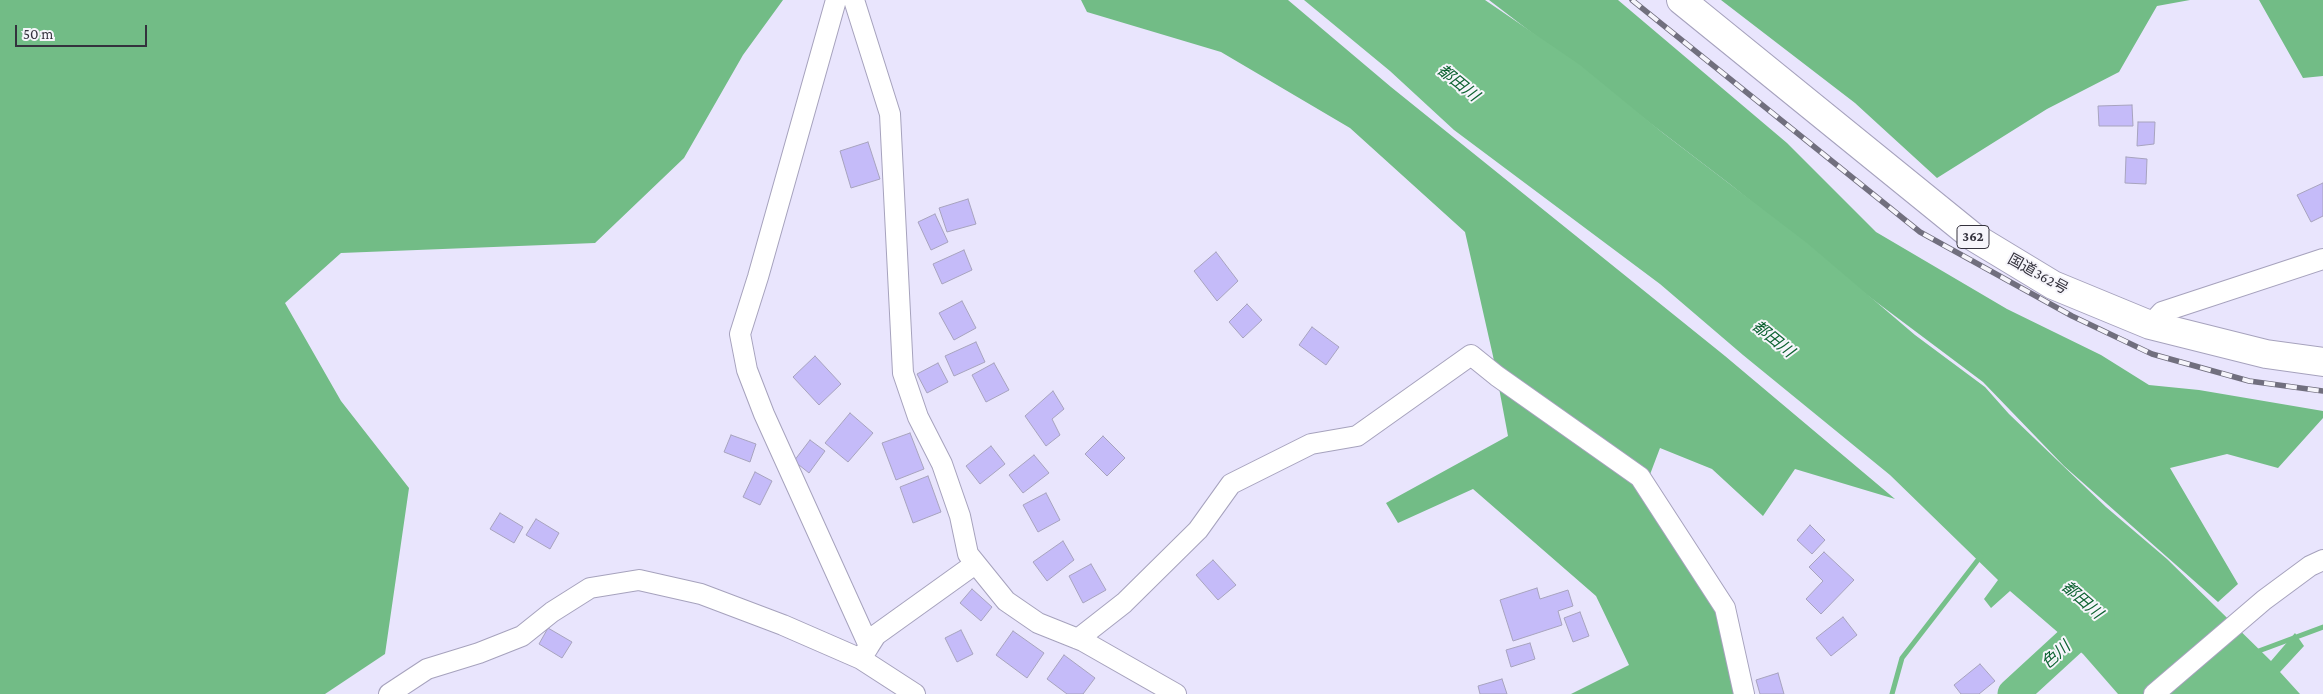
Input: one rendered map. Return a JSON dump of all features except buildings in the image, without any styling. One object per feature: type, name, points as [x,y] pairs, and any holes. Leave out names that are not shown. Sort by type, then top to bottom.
[{"type":"highway","name":"国道362号","points":[[1681,0],[1972,236],[2053,285],[2150,325],[2266,354],[2323,362]]},
{"type":"street","points":[[836,0],[758,277],[740,334],[747,370],[764,414],[865,652]]},
{"type":"street","points":[[854,0],[890,114],[903,373],[918,417],[942,464],[960,516],[968,554],[1006,601],[1038,623],[1078,639],[1176,694]]},
{"type":"street","points":[[2150,325],[2162,312],[2323,259]]},
{"type":"street","points":[[1078,639],[1124,603],[1198,530],[1231,484],[1311,444],[1357,436],[1471,355],[1497,376],[1640,477],[1725,608],[1744,694]]},
{"type":"street","points":[[2154,694],[2264,600],[2310,566],[2323,560]]},
{"type":"street","points":[[865,652],[876,635],[975,564]]},
{"type":"street","points":[[389,694],[426,669],[522,636],[552,612],[590,588],[640,580],[702,594],[783,625],[865,652],[915,694]]},
{"type":"shaded area","points":[[0,0],[783,0],[743,55],[684,158],[595,243],[341,253],[285,303],[341,401],[409,488],[385,654],[325,694],[0,694]]},
{"type":"shaded area","points":[[1081,0],[1288,0],[1391,87],[1725,356],[1895,499],[1795,469],[1763,516],[1712,469],[1660,448],[1646,485],[1727,616],[1743,694],[1571,694],[1629,665],[1596,596],[1473,489],[1398,523],[1386,503],[1508,436],[1493,356],[1465,232],[1350,128],[1221,52],[1087,12]]},
{"type":"shaded area","points":[[1489,0],[1618,0],[1787,143],[1876,232],[2007,309],[2101,355],[2149,385],[2199,390],[2323,411],[2323,418],[2278,468],[2227,454],[2170,468],[2238,584],[2218,602],[2064,466],[1983,382],[1863,292],[1731,185]]},
{"type":"shaded area","points":[[1721,0],[2190,0],[2157,6],[2119,72],[2047,109],[1937,178],[1855,103]]},
{"type":"shaded area","points":[[2259,0],[2323,0],[2323,76],[2303,78]]},
{"type":"water","name":"都田川","points":[[1304,0],[1485,0],[1580,65],[1663,133],[1807,243],[1915,335],[1985,387],[2009,414],[2106,507],[2167,559],[2271,661],[2295,633],[2304,646],[2280,672],[2300,694],[2118,694],[2083,654],[2010,591],[1991,608],[1984,599],[1998,580],[1890,475],[1743,355],[1660,284],[1454,130],[1390,71]]},
{"type":"waterway","points":[[1892,694],[1902,658],[1981,556]]},
{"type":"waterway","name":"色川","points":[[2013,694],[2099,615]]},
{"type":"waterway","points":[[2256,652],[2323,627]]},
{"type":"railway","points":[[1632,0],[1920,232],[2072,316],[2152,354],[2249,381],[2323,391]]}]
